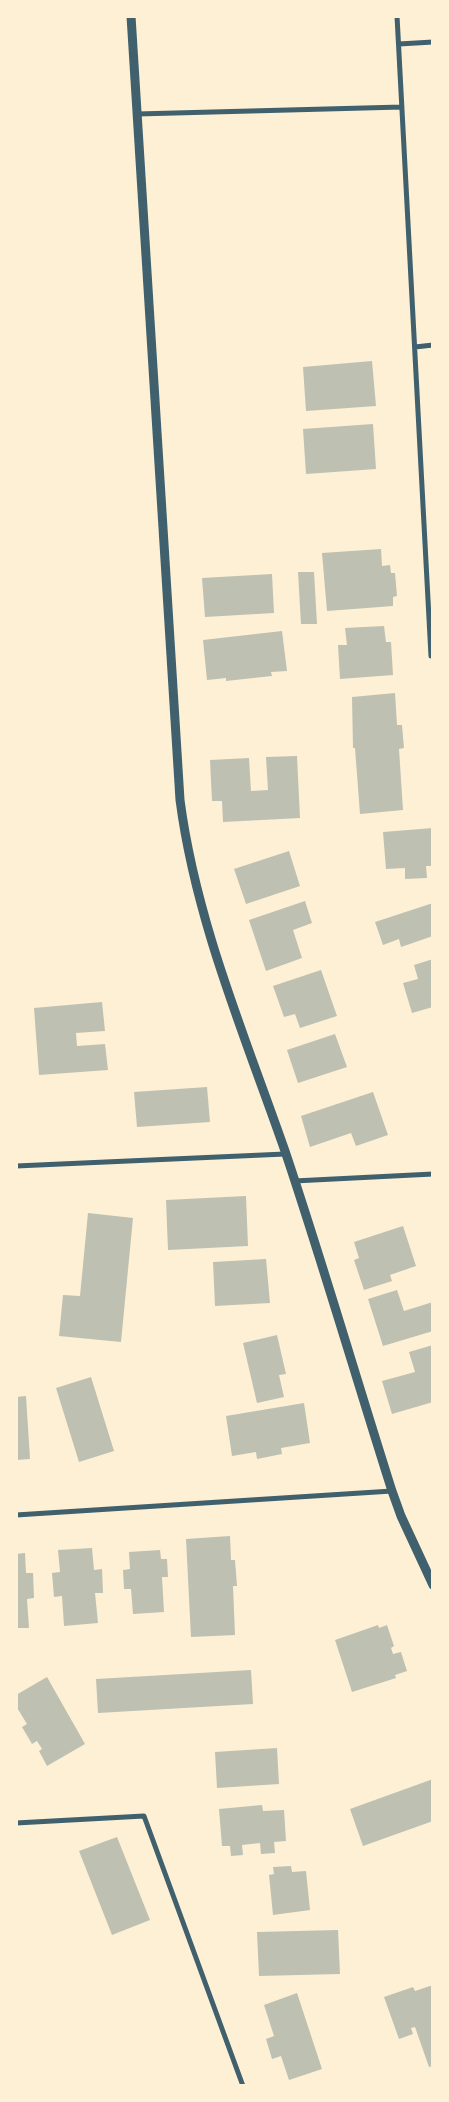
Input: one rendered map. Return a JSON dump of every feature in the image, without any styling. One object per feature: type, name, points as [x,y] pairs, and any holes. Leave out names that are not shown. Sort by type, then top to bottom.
[{"type":"street","points":[[131,16],[180,800],[185,835],[207,928],[294,1181],[392,1491],[401,1516],[433,1586]]},
{"type":"street","points":[[397,16],[431,656]]},
{"type":"street","points":[[399,44],[433,42]]},
{"type":"street","points":[[137,114],[402,107]]},
{"type":"street","points":[[415,347],[433,345]]},
{"type":"street","points":[[16,1166],[285,1154]]},
{"type":"street","points":[[294,1181],[433,1174]]},
{"type":"street","points":[[16,1515],[392,1491]]},
{"type":"street","points":[[16,1824],[144,1816],[243,2086]]},
{"type":"building","points":[[372,361],[376,406],[306,411],[303,367]]},
{"type":"building","points":[[373,424],[376,469],[306,474],[303,429]]},
{"type":"building","points":[[381,549],[382,566],[390,565],[391,573],[395,573],[397,596],[393,597],[393,606],[327,611],[322,553]]},
{"type":"building","points":[[298,572],[314,572],[317,624],[301,624]]},
{"type":"building","points":[[272,574],[274,613],[205,617],[202,578]]},
{"type":"building","points":[[384,626],[386,642],[391,642],[393,675],[340,679],[338,645],[347,645],[345,628]]},
{"type":"building","points":[[282,631],[287,671],[271,672],[272,676],[226,681],[226,678],[207,680],[203,640]]},
{"type":"building","points":[[395,693],[397,725],[402,725],[404,748],[399,749],[403,810],[360,814],[355,748],[353,748],[352,697]]},
{"type":"building","points":[[297,756],[300,818],[223,822],[222,801],[212,801],[210,760],[249,758],[251,791],[268,790],[266,757]]},
{"type":"building","points":[[433,828],[433,866],[426,866],[427,878],[405,879],[405,868],[386,869],[383,832]]},
{"type":"building","points":[[289,851],[300,886],[246,904],[234,869]]},
{"type":"building","points":[[305,901],[312,923],[293,930],[302,958],[266,971],[249,920]]},
{"type":"building","points":[[433,903],[433,936],[401,947],[399,939],[383,945],[375,922]]},
{"type":"building","points":[[433,959],[433,1007],[412,1013],[403,983],[418,979],[414,965]]},
{"type":"building","points":[[321,970],[337,1016],[300,1028],[295,1014],[284,1017],[273,986]]},
{"type":"building","points":[[102,1002],[105,1031],[76,1033],[77,1046],[105,1044],[108,1070],[39,1075],[34,1008]]},
{"type":"building","points":[[335,1034],[347,1067],[298,1083],[287,1050]]},
{"type":"building","points":[[207,1087],[210,1122],[137,1127],[134,1092]]},
{"type":"building","points":[[373,1092],[388,1135],[356,1146],[351,1133],[310,1147],[301,1116]]},
{"type":"building","points":[[246,1196],[248,1246],[168,1250],[166,1200]]},
{"type":"building","points":[[88,1213],[133,1218],[121,1342],[59,1336],[63,1295],[80,1296]]},
{"type":"building","points":[[403,1226],[416,1266],[390,1275],[392,1281],[364,1290],[354,1260],[359,1258],[354,1242]]},
{"type":"building","points":[[266,1259],[270,1303],[215,1306],[213,1262]]},
{"type":"building","points":[[397,1290],[404,1311],[433,1302],[433,1331],[383,1346],[368,1299]]},
{"type":"building","points":[[277,1335],[286,1374],[279,1375],[284,1397],[257,1403],[243,1343]]},
{"type":"building","points":[[433,1345],[433,1402],[392,1414],[382,1381],[415,1372],[409,1352]]},
{"type":"building","points":[[91,1377],[114,1451],[79,1462],[56,1388]]},
{"type":"building","points":[[26,1396],[30,1459],[16,1460],[16,1397]]},
{"type":"building","points":[[304,1403],[310,1443],[281,1448],[282,1454],[257,1459],[256,1452],[232,1456],[226,1416]]},
{"type":"building","points":[[230,1536],[231,1560],[235,1560],[237,1586],[233,1586],[235,1635],[191,1637],[186,1539]]},
{"type":"building","points":[[92,1548],[94,1570],[102,1569],[103,1593],[95,1593],[98,1623],[64,1626],[62,1596],[54,1597],[52,1573],[60,1572],[58,1550]]},
{"type":"building","points":[[160,1550],[161,1559],[167,1559],[168,1577],[162,1577],[164,1612],[133,1614],[131,1589],[124,1589],[123,1570],[130,1569],[129,1552]]},
{"type":"building","points":[[25,1553],[26,1573],[33,1573],[34,1598],[27,1599],[29,1628],[16,1628],[16,1554]]},
{"type":"building","points":[[378,1625],[379,1628],[387,1625],[394,1646],[391,1648],[393,1654],[401,1652],[407,1671],[395,1675],[396,1678],[352,1692],[335,1640]]},
{"type":"building","points":[[251,1670],[253,1704],[98,1713],[96,1679]]},
{"type":"building","points":[[47,1677],[85,1744],[47,1766],[39,1751],[42,1749],[37,1741],[32,1744],[22,1727],[27,1724],[16,1706],[16,1695]]},
{"type":"building","points":[[277,1748],[279,1784],[217,1788],[215,1752]]},
{"type":"building","points":[[433,1779],[433,1821],[363,1846],[350,1809]]},
{"type":"building","points":[[262,1805],[263,1811],[284,1810],[286,1841],[274,1842],[275,1853],[261,1854],[260,1843],[242,1845],[243,1855],[231,1856],[230,1846],[222,1846],[219,1809]]},
{"type":"building","points":[[117,1837],[150,1920],[112,1935],[79,1851]]},
{"type":"building","points":[[291,1866],[292,1872],[306,1871],[310,1910],[273,1915],[269,1875],[274,1874],[273,1867]]},
{"type":"building","points":[[338,1930],[340,1974],[259,1976],[257,1932]]},
{"type":"building","points":[[433,1985],[433,2066],[429,2067],[415,2027],[411,2028],[413,2034],[399,2039],[384,1997],[413,1987],[415,1991]]},
{"type":"building","points":[[297,1993],[322,2069],[289,2080],[281,2056],[272,2059],[266,2039],[274,2036],[264,2005]]}]
